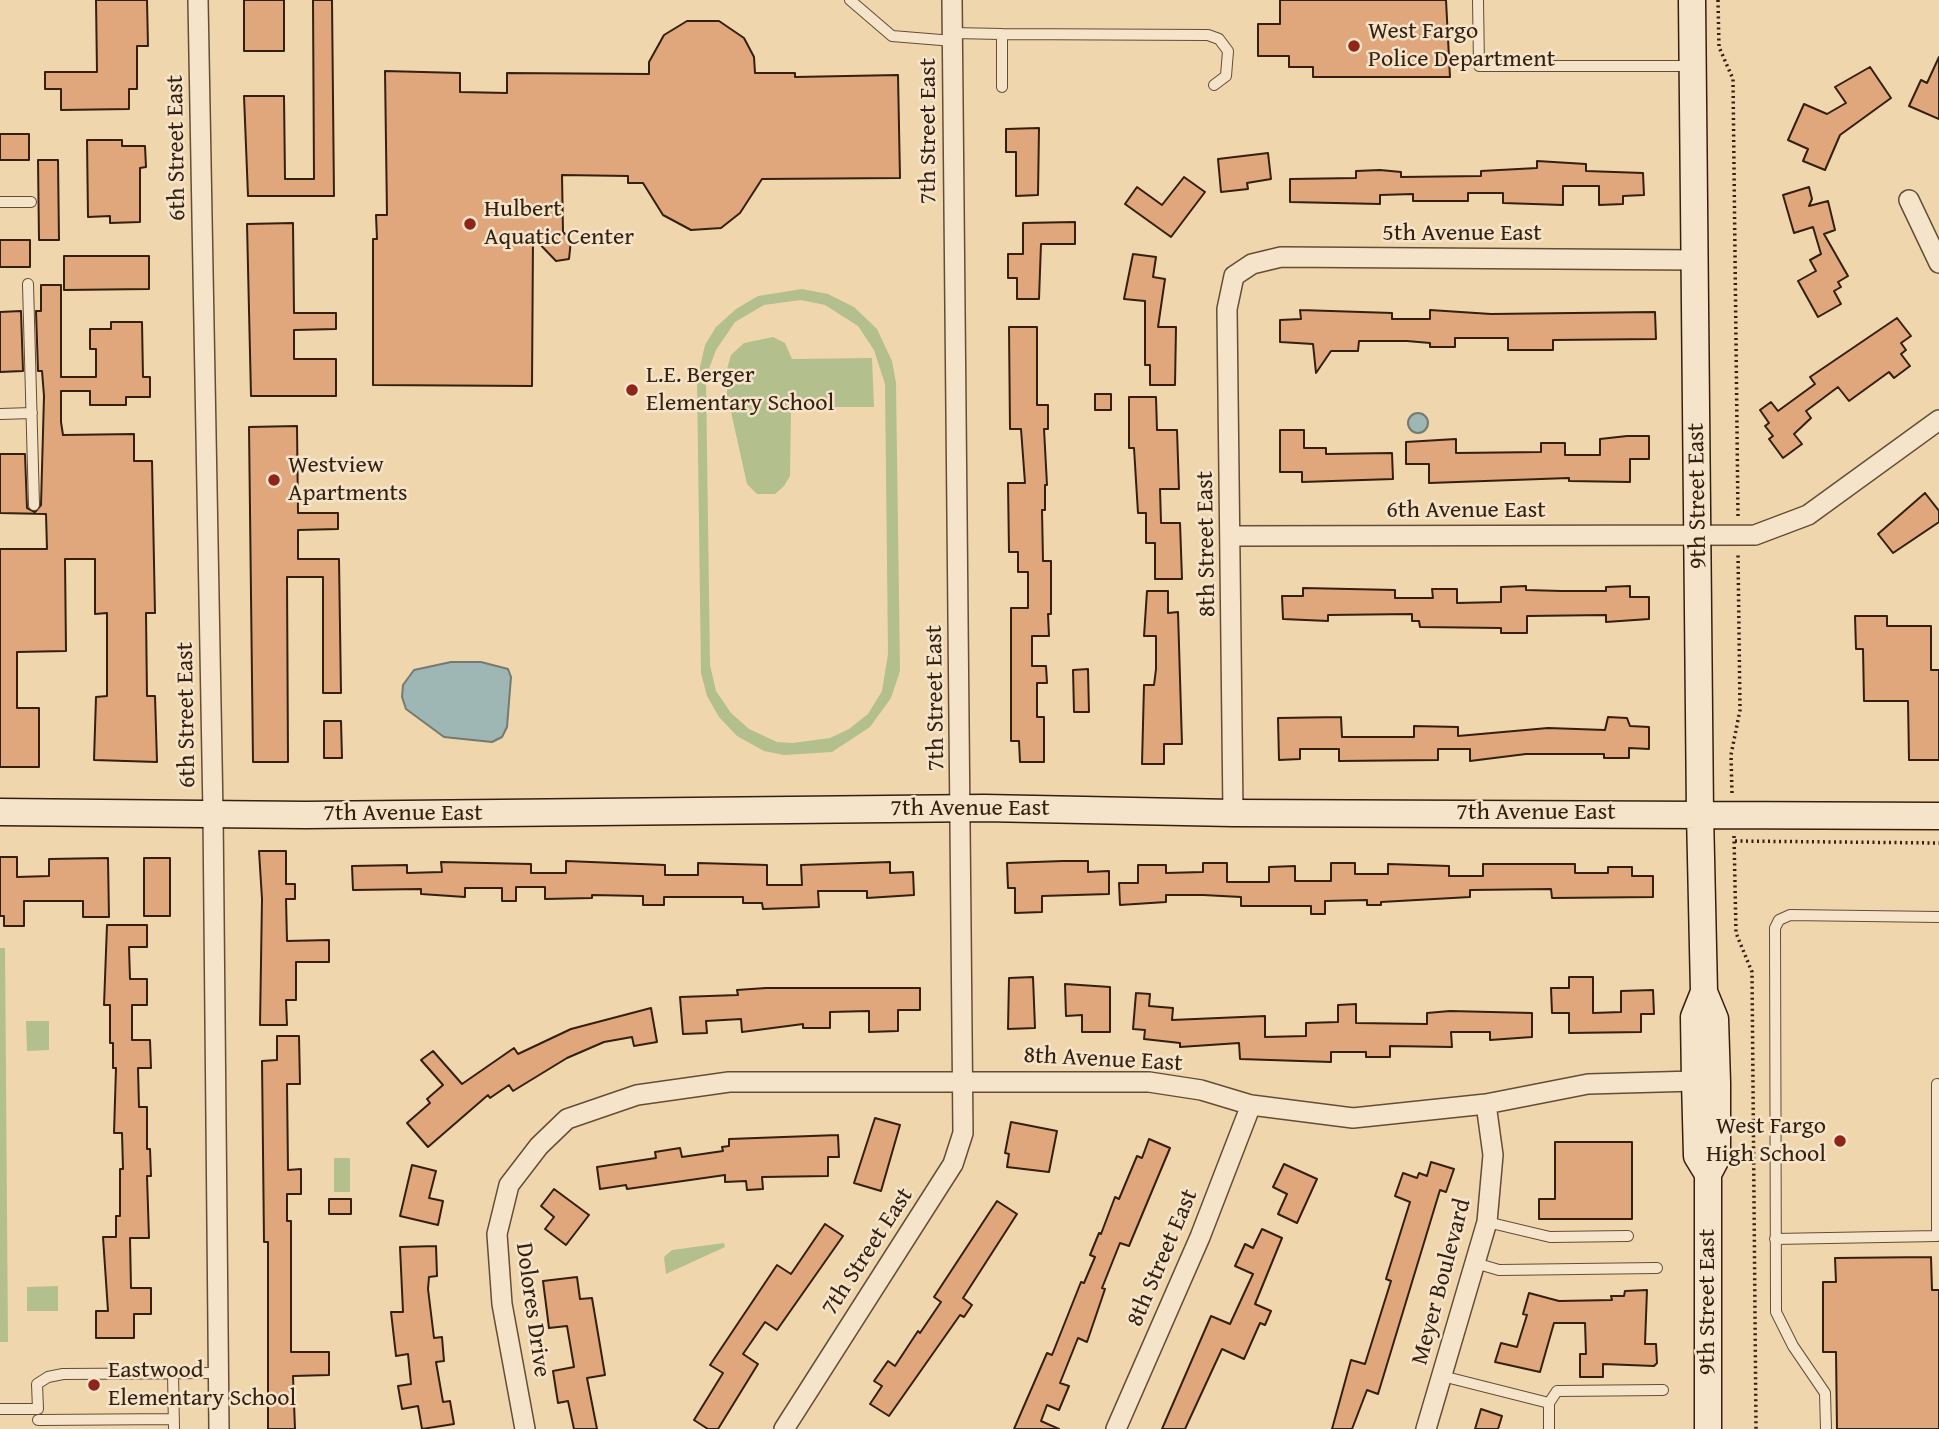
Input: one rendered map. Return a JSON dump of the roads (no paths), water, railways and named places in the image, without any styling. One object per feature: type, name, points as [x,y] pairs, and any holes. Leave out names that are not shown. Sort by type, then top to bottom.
[{"type":"street","name":"6th Street East","points":[[198,0],[213,813],[219,1429]]},
{"type":"street","name":"7th Street East","points":[[784,1429],[953,1164],[963,1133],[965,1080],[953,272],[952,0]]},
{"type":"street","name":"9th Street East","points":[[1692,0],[1704,992],[1715,1019],[1717,1083],[1717,1157],[1708,1174],[1709,1429]]},
{"type":"street","points":[[1909,200],[1939,262]]},
{"type":"street","name":"5th Avenue East","points":[[1234,276],[1252,264],[1281,257],[1695,260]]},
{"type":"street","name":"8th Street East","points":[[1233,813],[1232,536],[1227,309],[1234,276]]},
{"type":"street","name":"6th Avenue East","points":[[1232,536],[1755,535],[1808,515],[1939,420]]},
{"type":"street","name":"7th Avenue East","points":[[0,812],[962,808],[1233,813],[1939,816]]},
{"type":"street","name":"9th Street East","points":[[1704,992],[1694,1017],[1695,1082],[1697,1156],[1708,1174]]},
{"type":"street","name":"8th Avenue East","points":[[527,1163],[567,1119],[637,1095],[729,1082],[1149,1082],[1201,1090],[1251,1105],[1353,1118],[1416,1109],[1486,1104],[1588,1084],[1695,1082]]},
{"type":"street","name":"Meyer Boulevard","points":[[1426,1429],[1487,1222],[1493,1155],[1486,1104]]},
{"type":"street","name":"8th Street East","points":[[1116,1429],[1200,1237],[1251,1105]]},
{"type":"street","name":"Dolores Drive","points":[[525,1429],[502,1304],[497,1234],[509,1185],[527,1163]]},
{"type":"lane","points":[[850,0],[892,36],[1208,35],[1219,39],[1228,51],[1226,76],[1214,85]]},
{"type":"lane","points":[[1478,0],[1479,66],[1692,66]]},
{"type":"lane","points":[[1002,34],[1002,87]]},
{"type":"lane","points":[[0,202],[31,202]]},
{"type":"lane","points":[[28,284],[34,505]]},
{"type":"lane","points":[[0,414],[32,413]]},
{"type":"lane","points":[[1826,1429],[1825,1393],[1793,1346],[1776,1312],[1775,928],[1779,920],[1790,915],[1939,917]]},
{"type":"lane","points":[[1775,1239],[1937,1236],[1937,1084]]},
{"type":"lane","points":[[1487,1222],[1550,1237],[1628,1236]]},
{"type":"lane","points":[[1475,1263],[1500,1270],[1657,1268]]},
{"type":"lane","points":[[173,1373],[174,1424],[38,1424],[37,1384],[48,1377],[63,1374],[173,1373],[217,1373]]},
{"type":"lane","points":[[1442,1376],[1549,1403]]},
{"type":"lane","points":[[1549,1429],[1549,1403],[1557,1391],[1663,1390]]},
{"type":"lane","points":[[0,1409],[38,1409]]},
{"type":"water","points":[[1418,413],[1425,416],[1428,423],[1425,430],[1418,433],[1411,430],[1408,423],[1411,416]]},
{"type":"water","points":[[451,662],[481,662],[508,669],[511,677],[507,727],[502,737],[492,742],[444,737],[406,709],[402,697],[403,685],[414,670]]},
{"type":"place","name":"West Fargo Police Department","points":[[1354,46]]},
{"type":"place","name":"Hulbert Aquatic Center","points":[[470,224]]},
{"type":"place","name":"L.E. Berger Elementary School","points":[[632,390]]},
{"type":"place","name":"Westview Apartments","points":[[274,480]]},
{"type":"place","name":"West Fargo High School","points":[[1840,1141]]},
{"type":"place","name":"Eastwood Elementary School","points":[[94,1385]]}]
